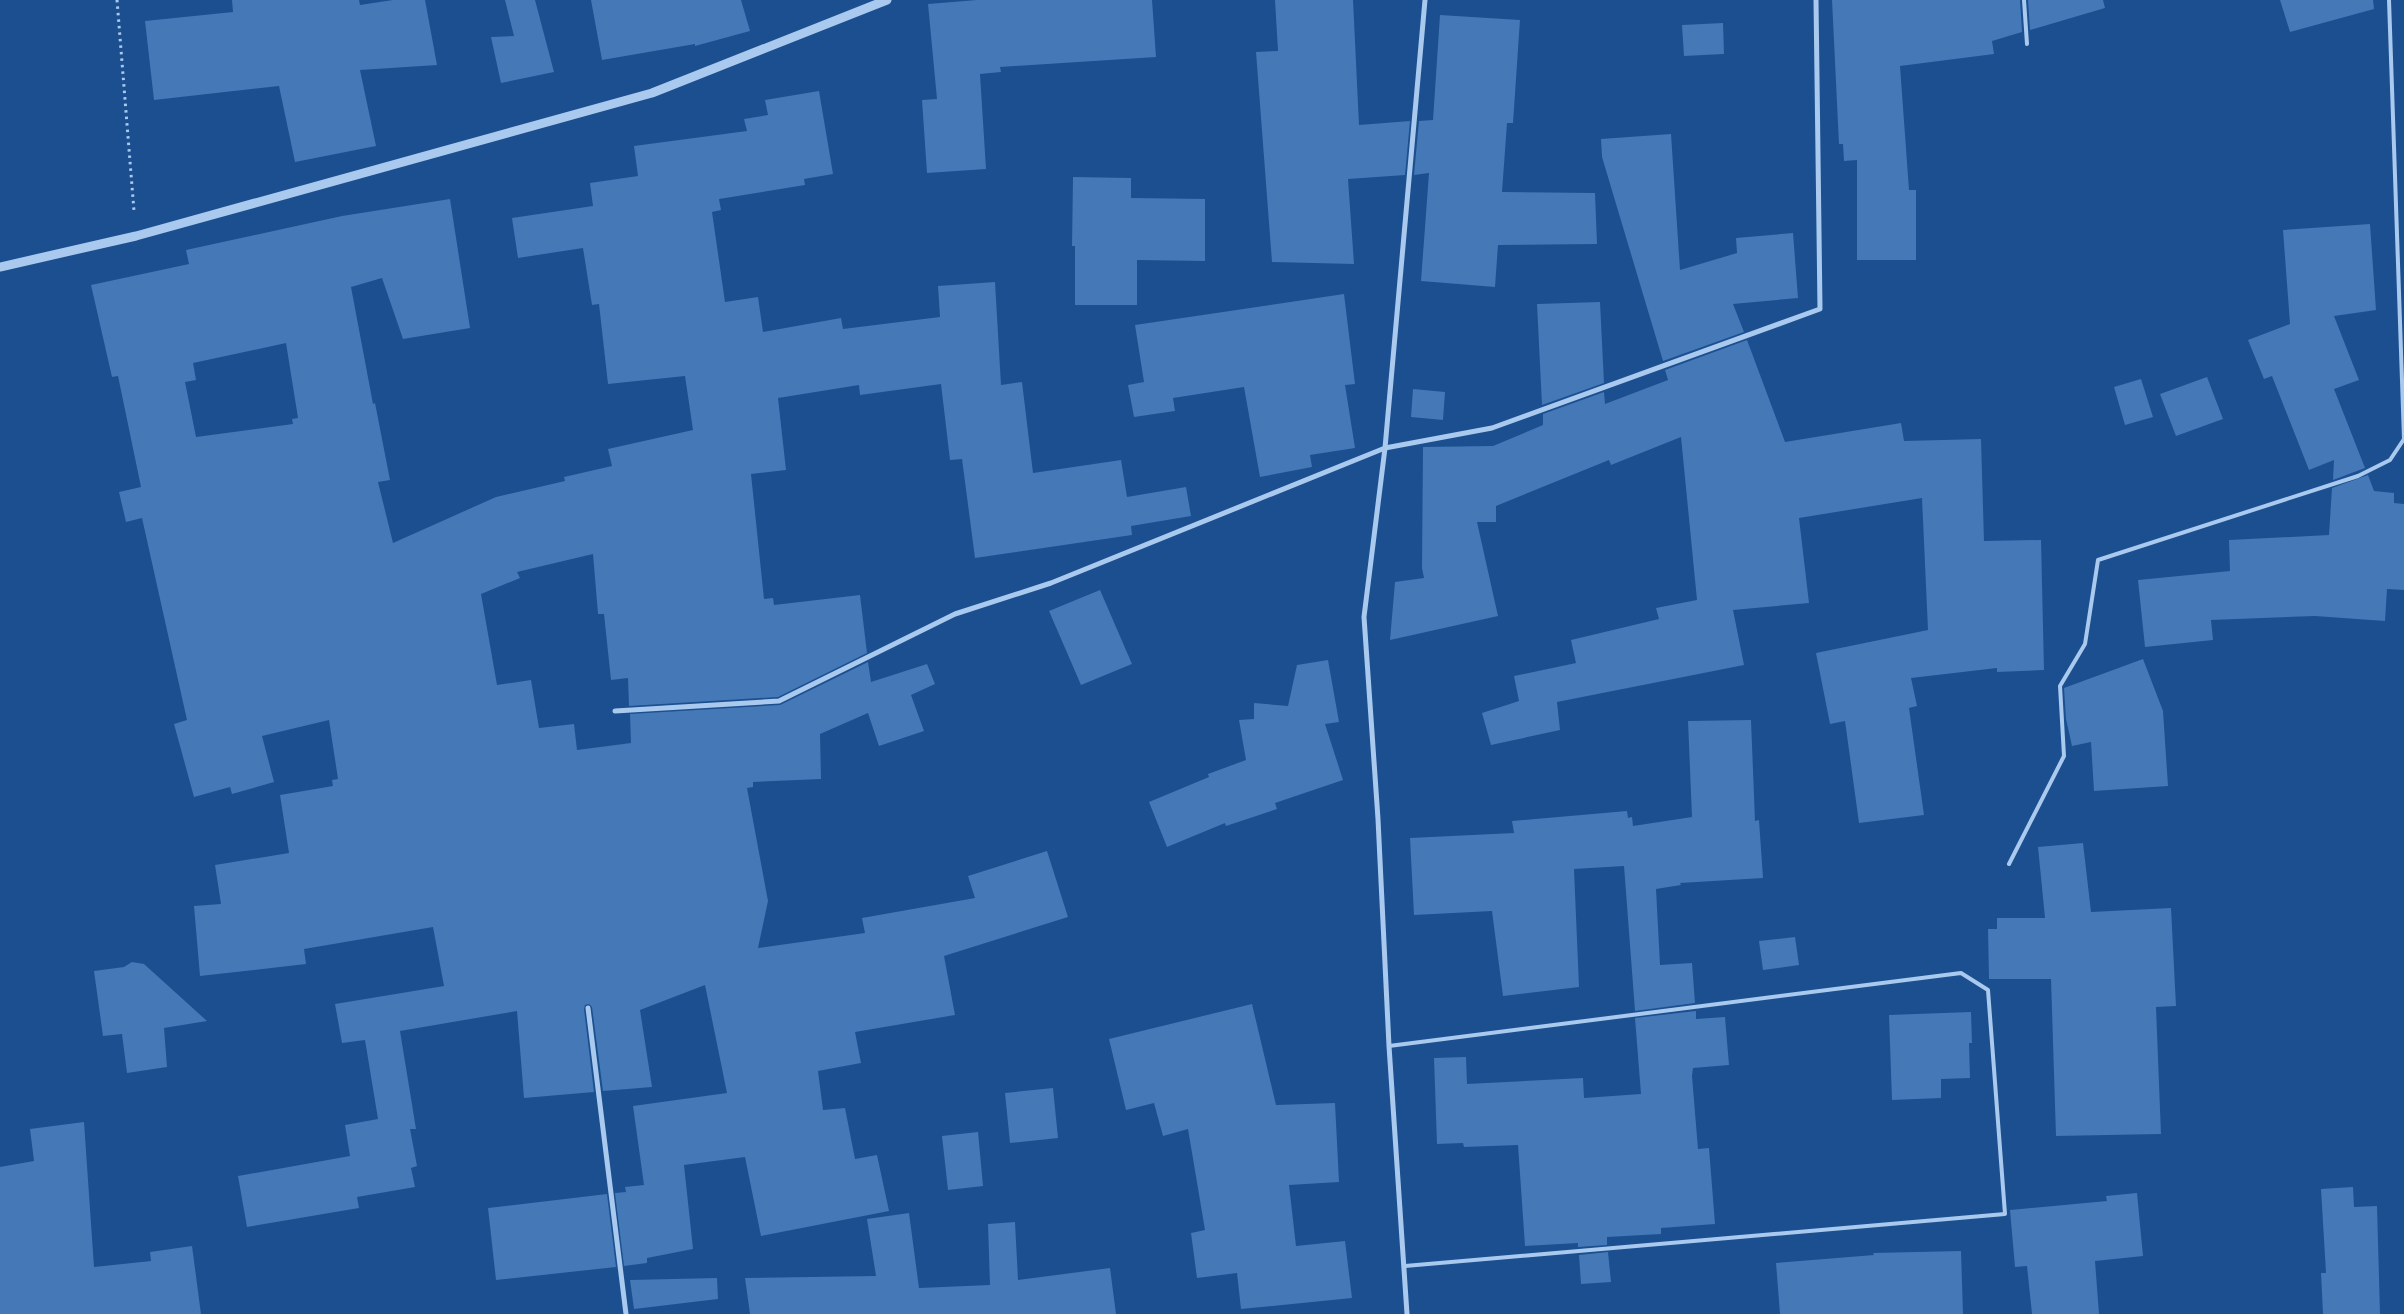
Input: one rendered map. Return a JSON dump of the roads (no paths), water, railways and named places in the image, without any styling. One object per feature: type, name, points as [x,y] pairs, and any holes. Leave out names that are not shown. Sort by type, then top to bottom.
[{"type":"street","points":[[0,267],[136,236],[652,93],[887,0]]},
{"type":"street","points":[[1406,1314],[1405,1266],[1389,1046],[1378,819],[1364,617],[1385,448],[1425,0]]},
{"type":"street","points":[[615,711],[779,701],[955,614],[1051,582],[1385,448],[1492,428],[1820,308],[1816,0]]},
{"type":"street","points":[[588,1008],[626,1314]]},
{"type":"lane","points":[[2024,0],[2027,44]]},
{"type":"lane","points":[[2009,864],[2064,756],[2060,686],[2085,644],[2098,560],[2358,476],[2390,460],[2404,439],[2389,0]]},
{"type":"lane","points":[[1389,1046],[1961,973],[1988,990],[2005,1214],[1405,1266]]}]
